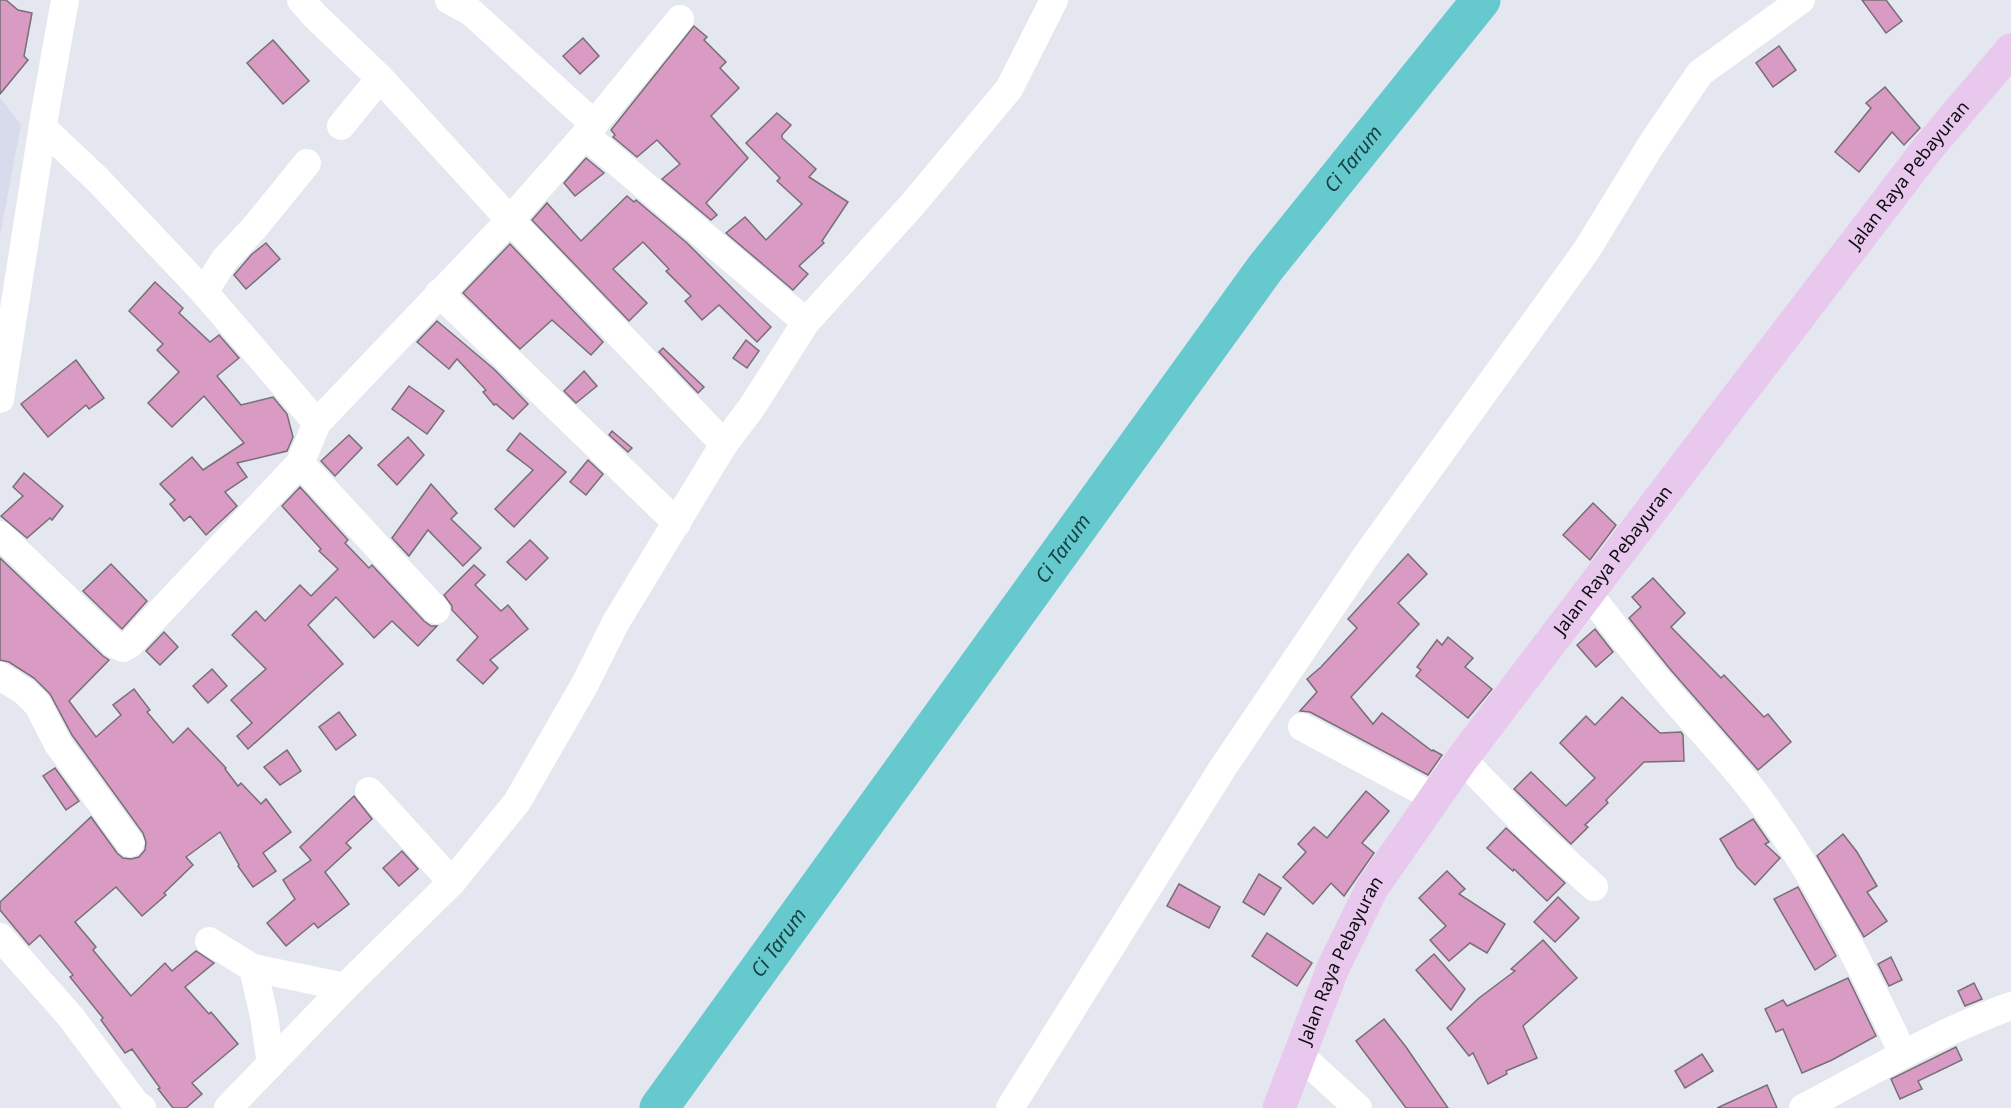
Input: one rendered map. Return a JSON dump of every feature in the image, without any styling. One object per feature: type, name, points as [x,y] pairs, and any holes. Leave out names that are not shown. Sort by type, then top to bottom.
[{"type":"main road","name":"Jalan Raya Pebayuran","points":[[1279,1108],[1333,968],[1372,888],[1462,759],[1928,148],[2010,57]]},
{"type":"street","points":[[0,399],[65,0]]},
{"type":"street","points":[[301,0],[380,78],[510,220],[724,444]]},
{"type":"street","points":[[449,0],[471,12],[589,130],[806,322]]},
{"type":"street","points":[[228,1108],[345,987],[452,882],[517,802],[585,684],[616,622],[724,444],[752,407],[806,322],[912,205],[1009,89],[1054,0]]},
{"type":"street","points":[[1010,1108],[1222,769],[1366,556],[1586,251],[1651,146],[1700,73],[1801,0]]},
{"type":"street","points":[[0,535],[114,644],[123,648],[138,636],[300,463],[317,423],[510,220],[589,130],[680,19]]},
{"type":"street","points":[[341,126],[380,78]]},
{"type":"street","points":[[43,128],[98,180],[204,292],[317,423]]},
{"type":"street","points":[[204,292],[225,259],[255,227],[307,164]]},
{"type":"street","points":[[440,293],[677,523]]},
{"type":"street","points":[[300,463],[436,610]]},
{"type":"street","points":[[1588,593],[1666,691],[1761,801],[1781,829],[1836,918],[1903,1054]]},
{"type":"street","points":[[0,676],[25,692],[38,705],[58,744],[130,843]]},
{"type":"street","points":[[1302,728],[1435,798]]},
{"type":"street","points":[[1462,759],[1532,831],[1594,886]]},
{"type":"street","points":[[369,791],[452,882]]},
{"type":"street","points":[[0,937],[70,1016],[136,1104],[142,1108]]},
{"type":"street","points":[[209,941],[253,968],[345,987]]},
{"type":"street","points":[[253,968],[264,1016],[271,1064]]},
{"type":"street","points":[[1803,1108],[1972,1020],[2011,1006]]},
{"type":"street","points":[[1300,1055],[1358,1108]]},
{"type":"shaded area","points":[[0,98],[21,125],[0,235]]},
{"type":"building","points":[[0,0],[6,0],[18,10],[32,13],[24,56],[28,60],[0,94]]},
{"type":"building","points":[[1862,0],[1886,0],[1902,21],[1886,33]]},
{"type":"building","points":[[694,26],[707,37],[704,40],[726,62],[720,68],[739,88],[711,116],[748,158],[706,203],[717,215],[711,220],[662,179],[680,164],[657,140],[637,157],[613,137],[615,135],[611,130]]},
{"type":"building","points":[[583,38],[599,56],[580,74],[563,56]]},
{"type":"building","points":[[273,40],[309,81],[283,104],[247,63]]},
{"type":"building","points":[[1779,46],[1796,70],[1773,87],[1756,63]]},
{"type":"building","points":[[1885,87],[1920,128],[1904,145],[1892,132],[1859,172],[1835,152],[1871,108],[1866,103]]},
{"type":"building","points":[[777,113],[791,125],[782,138],[816,169],[809,177],[848,202],[822,241],[824,243],[799,266],[808,274],[793,290],[726,233],[745,217],[766,240],[802,204],[777,181],[780,178],[746,143]]},
{"type":"building","points":[[586,158],[604,173],[575,196],[564,183]]},
{"type":"building","points":[[627,196],[634,202],[636,200],[687,243],[771,327],[757,342],[719,305],[702,320],[685,301],[691,296],[666,271],[669,269],[643,242],[613,269],[647,303],[629,321],[532,220],[547,203],[581,241]]},
{"type":"building","points":[[266,243],[280,259],[246,289],[234,275],[252,254]]},
{"type":"building","points":[[510,244],[603,342],[591,355],[552,320],[520,349],[463,293]]},
{"type":"building","points":[[155,282],[183,308],[179,313],[210,342],[219,335],[239,358],[217,376],[241,405],[273,397],[287,414],[293,437],[287,451],[237,463],[247,477],[225,492],[237,506],[206,535],[190,516],[184,521],[170,504],[175,500],[160,484],[192,457],[203,470],[244,443],[204,396],[172,427],[148,403],[179,372],[157,350],[163,344],[129,311]]},
{"type":"building","points":[[437,321],[495,370],[528,404],[513,419],[496,404],[494,405],[483,392],[486,390],[457,359],[449,369],[417,342]]},
{"type":"building","points":[[746,340],[759,351],[747,368],[733,358]]},
{"type":"building","points":[[663,348],[704,387],[698,393],[659,352]]},
{"type":"building","points":[[76,360],[104,398],[89,409],[86,405],[48,437],[21,404]]},
{"type":"building","points":[[584,371],[597,386],[576,403],[564,391]]},
{"type":"building","points":[[409,386],[444,411],[427,434],[392,409]]},
{"type":"building","points":[[612,431],[632,448],[628,452],[609,435]]},
{"type":"building","points":[[520,433],[566,472],[514,527],[495,509],[533,470],[507,450]]},
{"type":"building","points":[[349,435],[362,448],[335,476],[321,461]]},
{"type":"building","points":[[408,437],[424,455],[397,485],[378,465]]},
{"type":"building","points":[[588,460],[603,474],[586,495],[570,482]]},
{"type":"building","points":[[24,473],[63,506],[52,520],[50,518],[27,538],[1,516],[23,496],[13,487]]},
{"type":"building","points":[[431,484],[457,513],[451,519],[481,548],[463,566],[428,530],[409,556],[392,538]]},
{"type":"building","points":[[300,487],[348,540],[345,543],[369,568],[372,565],[424,621],[431,626],[437,626],[418,646],[392,621],[374,638],[336,597],[308,625],[343,664],[248,749],[237,736],[252,723],[231,700],[266,669],[232,635],[256,611],[265,621],[300,585],[311,596],[338,569],[319,551],[321,549],[282,506]]},
{"type":"building","points":[[1593,503],[1616,525],[1590,560],[1563,535]]},
{"type":"building","points":[[530,540],[548,558],[526,580],[507,562]]},
{"type":"building","points":[[1408,554],[1427,574],[1398,603],[1419,624],[1351,697],[1373,724],[1382,713],[1432,751],[1442,755],[1428,775],[1310,712],[1300,711],[1317,692],[1307,679],[1357,628],[1348,619]]},
{"type":"building","points":[[0,558],[109,660],[69,701],[96,737],[121,715],[113,705],[134,689],[150,710],[147,712],[173,743],[188,728],[226,768],[238,786],[241,783],[261,804],[266,799],[291,832],[263,853],[276,871],[253,887],[238,866],[220,832],[186,857],[193,865],[164,893],[166,895],[142,916],[116,887],[75,922],[96,947],[93,950],[131,996],[165,963],[172,971],[196,951],[214,963],[185,987],[209,1014],[211,1012],[238,1044],[192,1083],[202,1094],[186,1108],[173,1108],[132,1049],[125,1053],[101,1020],[103,1018],[70,977],[73,975],[40,935],[29,945],[0,910],[0,902],[91,817],[123,858],[139,857],[145,850],[146,842],[143,833],[72,735],[50,694],[34,678],[9,662],[0,660]]},
{"type":"building","points":[[111,564],[147,601],[122,629],[83,591]]},
{"type":"building","points":[[474,565],[485,575],[475,585],[501,611],[508,605],[528,629],[490,660],[498,668],[483,684],[457,660],[478,637],[452,610],[452,606],[444,595]]},
{"type":"building","points":[[1653,578],[1685,613],[1671,627],[1721,678],[1724,675],[1764,717],[1768,714],[1791,742],[1758,770],[1629,618],[1641,607],[1632,597]]},
{"type":"building","points":[[1595,629],[1613,652],[1596,667],[1577,645]]},
{"type":"building","points":[[164,632],[178,647],[160,665],[146,651]]},
{"type":"building","points":[[1448,637],[1473,658],[1465,667],[1492,689],[1468,718],[1416,676],[1421,670],[1417,667],[1437,640],[1442,645]]},
{"type":"building","points":[[212,669],[227,686],[208,703],[193,686]]},
{"type":"building","points":[[1622,697],[1660,733],[1681,732],[1684,761],[1644,762],[1606,800],[1608,803],[1585,825],[1588,827],[1571,844],[1514,789],[1531,772],[1566,806],[1595,778],[1560,743],[1586,716],[1595,725]]},
{"type":"building","points":[[339,712],[356,735],[336,750],[319,727]]},
{"type":"building","points":[[287,750],[301,771],[280,785],[264,767]]},
{"type":"building","points":[[55,768],[79,801],[66,810],[43,776]]},
{"type":"building","points":[[1366,791],[1389,811],[1362,843],[1374,853],[1344,896],[1331,883],[1313,904],[1283,877],[1306,852],[1298,844],[1314,827],[1327,838]]},
{"type":"building","points":[[354,796],[372,819],[346,843],[351,848],[325,872],[349,904],[318,928],[314,923],[286,946],[267,923],[295,899],[283,880],[311,860],[300,847]]},
{"type":"building","points":[[1753,819],[1769,842],[1765,844],[1780,858],[1755,885],[1737,867],[1720,839]]},
{"type":"building","points":[[1506,828],[1565,883],[1547,901],[1514,869],[1513,871],[1487,848]]},
{"type":"building","points":[[1843,834],[1857,852],[1877,886],[1867,892],[1887,921],[1864,937],[1817,856]]},
{"type":"building","points":[[402,851],[418,869],[399,886],[383,868]]},
{"type":"building","points":[[1447,871],[1465,889],[1459,894],[1505,924],[1487,953],[1470,943],[1449,961],[1430,940],[1446,926],[1419,898]]},
{"type":"building","points":[[1259,874],[1281,888],[1264,915],[1243,902]]},
{"type":"building","points":[[1179,884],[1220,907],[1209,928],[1167,906]]},
{"type":"building","points":[[1798,887],[1836,956],[1815,970],[1774,899]]},
{"type":"building","points":[[1558,897],[1579,918],[1555,942],[1534,922]]},
{"type":"building","points":[[1267,933],[1312,963],[1297,986],[1252,956]]},
{"type":"building","points":[[1543,940],[1577,978],[1523,1026],[1537,1058],[1506,1071],[1507,1074],[1488,1084],[1473,1053],[1469,1056],[1447,1028],[1479,998],[1515,971],[1511,969]]},
{"type":"building","points":[[1434,954],[1465,989],[1451,1010],[1416,970]]},
{"type":"building","points":[[1891,957],[1902,980],[1889,986],[1878,964]]},
{"type":"building","points":[[1848,978],[1876,1036],[1802,1073],[1783,1029],[1776,1032],[1765,1009],[1783,1000],[1787,1006]]},
{"type":"building","points":[[1974,983],[1982,999],[1965,1006],[1958,991]]},
{"type":"building","points":[[1384,1019],[1448,1108],[1406,1108],[1356,1041]]},
{"type":"building","points":[[1956,1047],[1962,1060],[1918,1081],[1922,1089],[1900,1099],[1891,1079]]},
{"type":"building","points":[[1702,1054],[1713,1071],[1685,1088],[1675,1071]]},
{"type":"building","points":[[1767,1085],[1777,1108],[1717,1108]]},
{"type":"waterway","name":"Ci Tarum","points":[[659,1108],[1266,267],[1481,0]]}]
